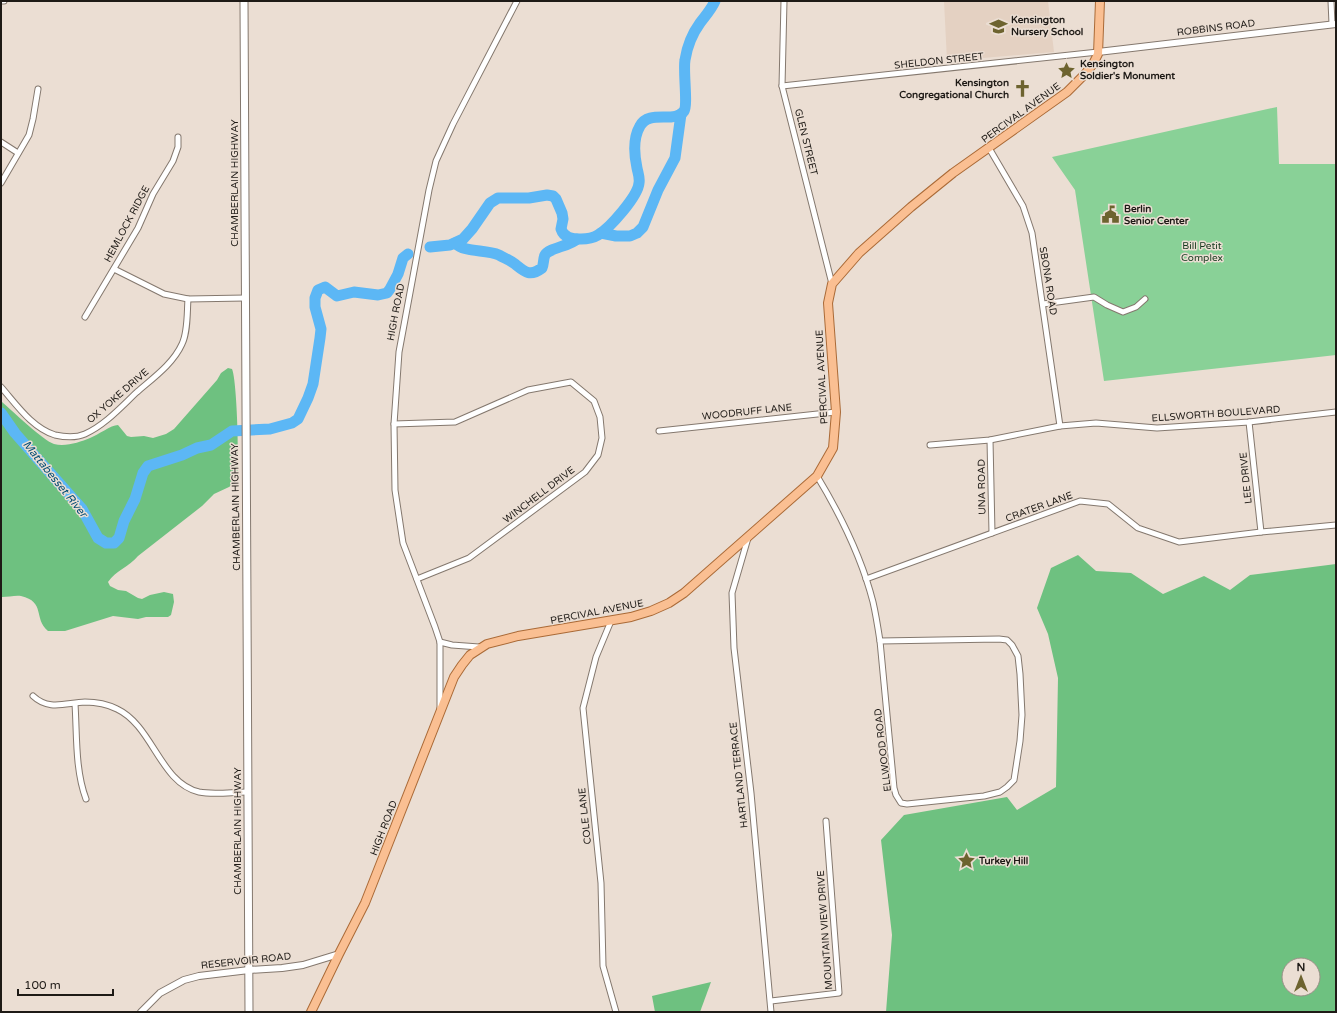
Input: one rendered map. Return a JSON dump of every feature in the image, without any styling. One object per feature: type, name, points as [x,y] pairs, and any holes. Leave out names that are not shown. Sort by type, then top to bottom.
[{"type":"main road","name":"CHAMBERLAIN HIGHWAY","points":[[244,1],[249,1012]]},
{"type":"main road","name":"PERCIVAL AVENUE","points":[[440,712],[454,677],[470,654],[479,648],[487,644],[518,636],[611,621],[651,611],[669,603],[684,593],[817,476],[833,448],[836,412],[828,303],[832,284],[859,253],[911,207],[953,173],[1067,92],[1090,68],[1097,57],[1098,52],[1100,1]]},
{"type":"main road","name":"HIGH ROAD","points":[[311,1012],[365,903],[440,712]]},
{"type":"street","name":"HIGH ROAD","points":[[440,712],[440,642],[403,543],[395,490],[394,424],[398,352],[435,167],[446,136],[516,1]]},
{"type":"street","name":"GLEN STREET","points":[[784,1],[782,86],[832,284]]},
{"type":"street","points":[[1330,1],[1334,24]]},
{"type":"street","name":"ROBBINS ROAD","points":[[1098,52],[1334,24]]},
{"type":"street","name":"SHELDON STREET","points":[[782,86],[1098,52]]},
{"type":"street","points":[[1,183],[29,135],[38,89]]},
{"type":"street","name":"HEMLOCK RIDGE","points":[[85,317],[138,228],[153,194],[173,161],[178,147],[178,137]]},
{"type":"street","points":[[1,142],[18,153]]},
{"type":"street","name":"SBONA ROAD","points":[[989,148],[1023,206],[1032,233],[1060,426]]},
{"type":"street","points":[[114,269],[164,294],[188,299],[245,298]]},
{"type":"street","points":[[1043,304],[1094,297],[1123,312],[1136,307],[1145,299]]},
{"type":"street","name":"OX YOKE DRIVE","points":[[1,387],[41,429],[55,435],[70,437],[83,435],[97,427],[112,415],[167,365],[177,353],[183,342],[188,299]]},
{"type":"street","name":"WINCHELL DRIVE","points":[[394,424],[455,422],[528,390],[571,382],[594,401],[600,417],[602,438],[598,455],[585,472],[469,558],[417,579]]},
{"type":"street","name":"WOODRUFF LANE","points":[[659,431],[836,412]]},
{"type":"street","name":"ELLSWORTH BOULEVARD","points":[[930,445],[990,440],[1060,426],[1096,423],[1157,428],[1249,422],[1336,412]]},
{"type":"street","name":"LEE DRIVE","points":[[1249,422],[1261,532]]},
{"type":"street","name":"UNA ROAD","points":[[990,440],[992,533]]},
{"type":"street","name":"ELLWOOD ROAD","points":[[817,476],[851,541],[866,579],[873,602],[880,641],[894,788],[896,795],[901,803],[907,804],[984,796],[1000,792],[1007,787],[1014,780],[1022,715],[1018,656],[1012,645],[1007,640],[999,639],[880,641]]},
{"type":"street","name":"CRATER LANE","points":[[866,579],[1080,501],[1108,504],[1138,528],[1179,542],[1336,525]]},
{"type":"street","name":"HARTLAND TERRACE","points":[[748,538],[732,593],[734,648],[751,793],[771,1012]]},
{"type":"street","name":"COLE LANE","points":[[611,621],[596,657],[582,708],[601,882],[603,966],[616,1012]]},
{"type":"street","points":[[440,642],[479,648]]},
{"type":"street","points":[[33,696],[42,703],[50,705],[85,702],[108,705],[134,720],[168,769],[184,786],[207,793],[248,792]]},
{"type":"street","points":[[75,704],[79,775],[81,787],[86,799]]},
{"type":"street","name":"MOUNTAIN VIEW DRIVE","points":[[771,1001],[839,993],[826,821]]},
{"type":"street","name":"RESERVOIR ROAD","points":[[141,1012],[160,993],[184,980],[199,976],[303,965],[339,954]]},
{"type":"shaded area","name":"Kensington Nursery School","points":[[944,1],[1048,1],[1054,52],[947,61]]},
{"type":"green space","name":"Bill Petit Complex","points":[[1277,107],[1279,164],[1336,164],[1336,355],[1104,381],[1075,190],[1052,157]]},
{"type":"green space","points":[[228,368],[232,369],[234,376],[237,406],[238,461],[236,482],[214,494],[202,506],[115,574],[108,582],[110,586],[118,590],[126,591],[142,599],[150,595],[164,592],[173,594],[174,602],[171,615],[168,617],[146,617],[138,619],[113,616],[65,631],[48,631],[41,621],[37,606],[34,602],[21,596],[2,597],[1,401],[35,431],[54,444],[63,445],[77,442],[93,437],[115,425],[118,425],[127,436],[144,436],[153,438],[166,434],[174,429],[217,380],[221,373]]},
{"type":"green space","points":[[1078,555],[1096,571],[1131,573],[1163,594],[1204,576],[1230,590],[1250,575],[1336,564],[1336,1012],[886,1012],[892,935],[881,840],[904,815],[1007,797],[1017,810],[1056,787],[1058,678],[1048,634],[1037,608],[1051,568]]},
{"type":"green space","points":[[711,982],[700,1012],[655,1012],[652,996]]},
{"type":"waterway","name":"Mattabesset River","points":[[430,247],[450,245],[463,239],[472,229],[490,203],[498,198],[529,198],[547,195],[553,196],[556,199],[562,213],[562,232],[566,236],[574,239],[592,238],[609,226],[634,196],[639,183],[635,146],[636,136],[640,126],[649,118],[675,116],[680,115],[684,111],[686,102],[685,60],[687,50],[690,41],[700,23],[715,1]]},
{"type":"waterway","name":"Mattabesset River","points":[[601,233],[616,236],[630,236],[637,233],[643,227],[658,190],[675,158],[681,114]]},
{"type":"waterway","name":"Mattabesset River","points":[[455,243],[470,250],[494,253],[531,273],[542,268],[544,257],[547,253],[577,239]]},
{"type":"waterway","name":"Mattabesset River","points":[[1,413],[15,433],[82,509],[98,538],[106,543],[114,543],[119,538],[124,521],[135,499],[143,473],[148,466],[182,455],[197,448],[211,445],[232,431],[270,429],[292,423],[298,419],[313,384],[321,329],[315,307],[315,298],[318,290],[325,287],[337,296],[354,292],[378,295],[387,293],[398,274],[403,258],[408,254]]},
{"type":"place","name":"Kensington Nursery School","points":[[998,26]]},
{"type":"place","name":"Kensington Soldier's Monument","points":[[1067,70]]},
{"type":"place","name":"Kensington Congregational Church","points":[[1022,89]]},
{"type":"place","name":"Berlin Senior Center","points":[[1111,215]]},
{"type":"place","name":"Turkey Hill","points":[[966,861]]}]
